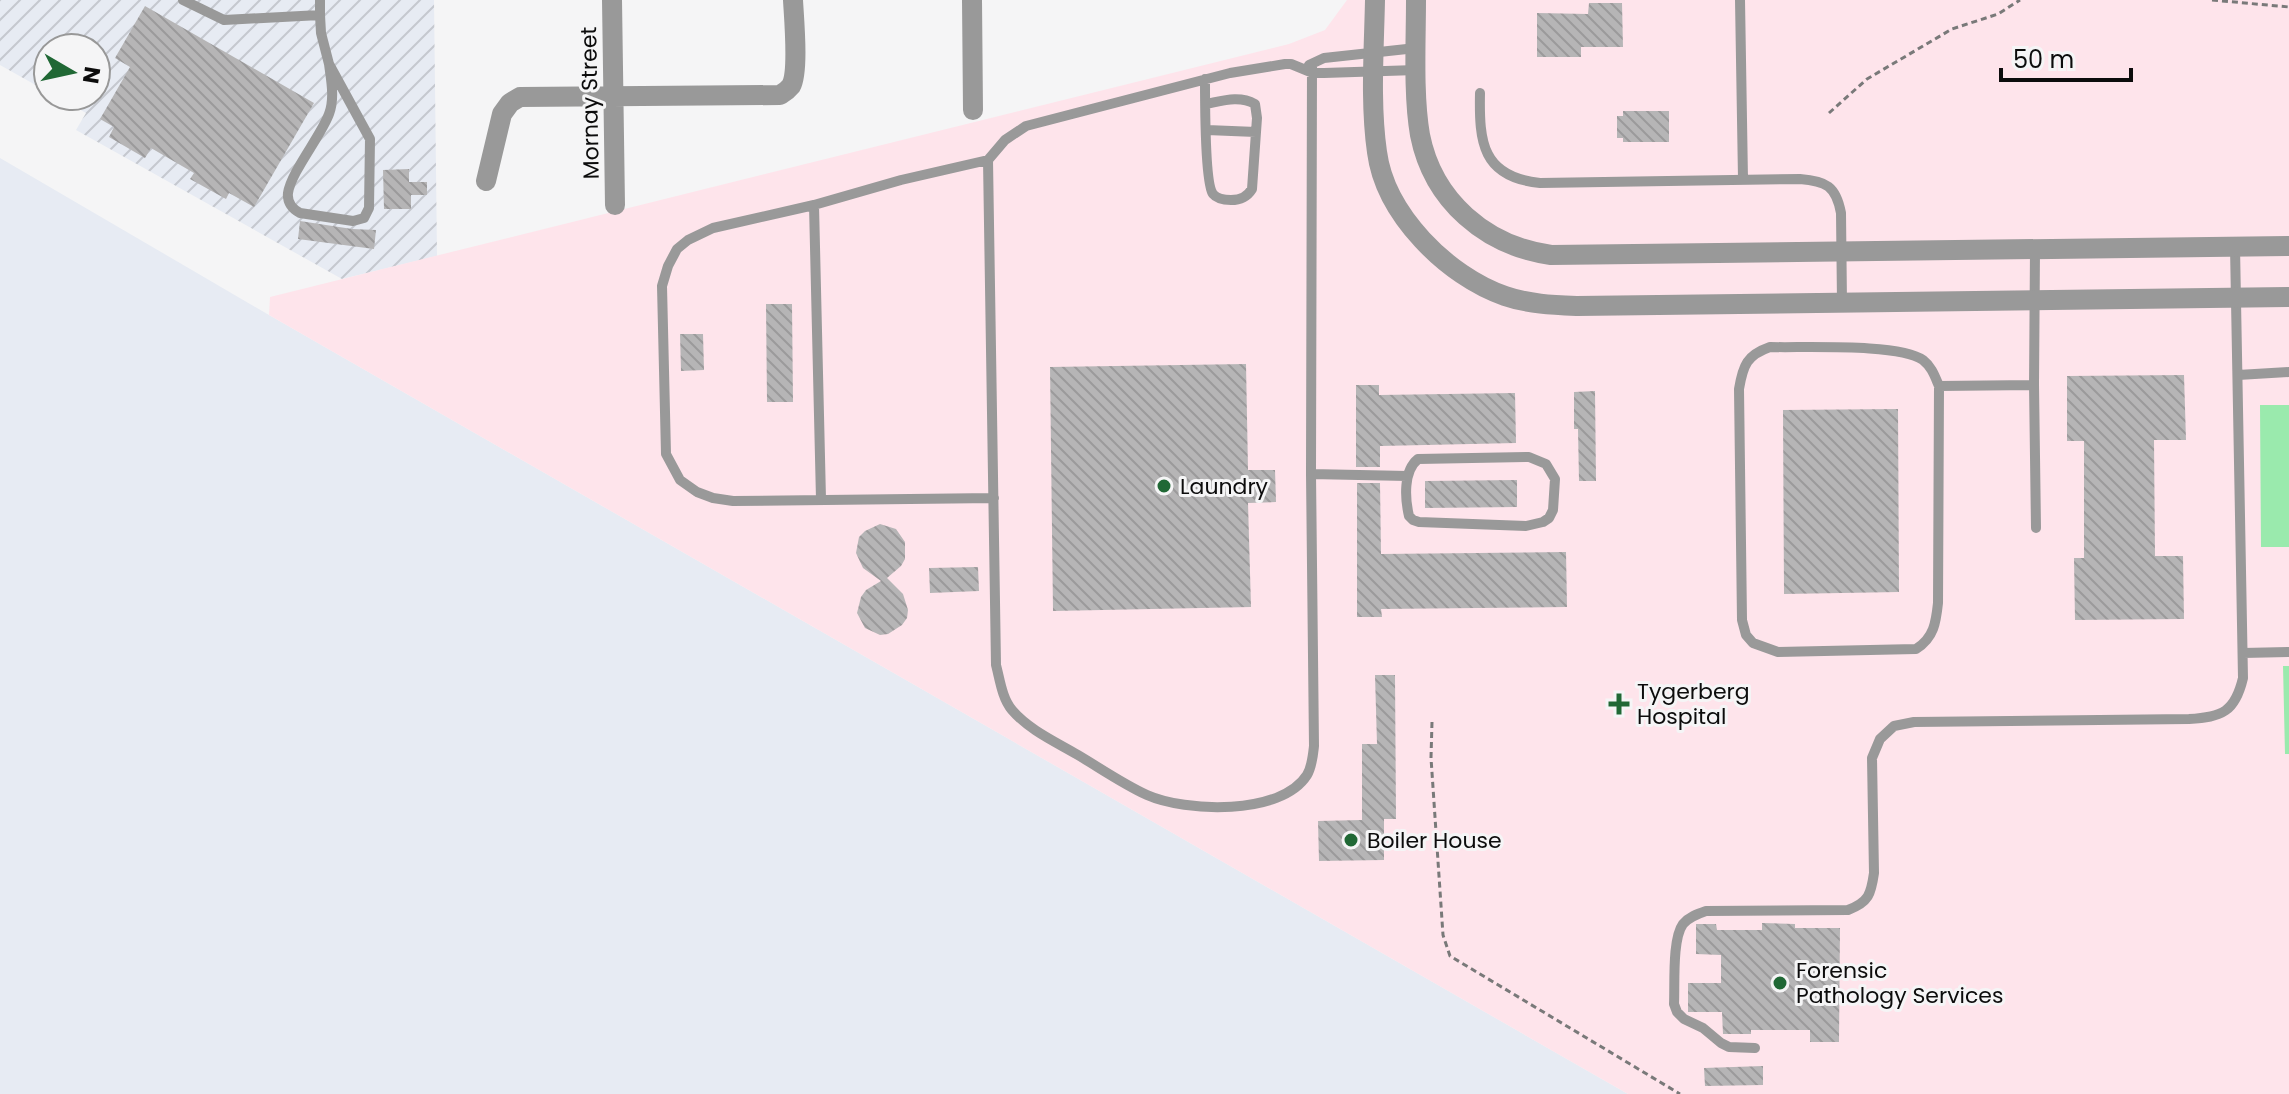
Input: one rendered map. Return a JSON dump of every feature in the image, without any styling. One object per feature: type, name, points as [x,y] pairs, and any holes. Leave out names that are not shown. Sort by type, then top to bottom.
[{"type":"street","name":"Mornay Street","points":[[612,0],[615,205]]},
{"type":"street","points":[[486,181],[502,114],[510,103],[520,97],[780,95],[790,86],[795,73],[793,0]]},
{"type":"street","points":[[972,0],[973,110]]},
{"type":"street","points":[[1375,0],[1377,152],[1385,183],[1428,248],[1461,275],[1505,296],[1544,304],[1577,306],[2289,297]]},
{"type":"street","points":[[1416,0],[1419,131],[1425,156],[1436,179],[1460,212],[1488,235],[1536,253],[1842,253],[2289,246]]},
{"type":"lane","points":[[183,0],[224,20],[320,15]]},
{"type":"lane","points":[[320,0],[321,33],[332,91],[328,116],[291,185],[288,198],[294,210],[300,213],[359,220],[367,213],[371,203],[370,139],[329,64]]},
{"type":"lane","points":[[1740,0],[1743,179]]},
{"type":"lane","points":[[994,498],[733,501],[697,492],[680,480],[664,448],[662,286],[677,249],[713,228],[988,160],[1005,140],[1026,126],[1205,79],[1277,64],[1291,64],[1300,69],[1374,61],[1416,48]]},
{"type":"lane","points":[[1312,68],[1324,58],[1374,61],[1416,70]]},
{"type":"lane","points":[[988,160],[996,665],[1002,689],[1011,709],[1029,726],[1147,795],[1191,806],[1244,807],[1265,803],[1289,792],[1307,776],[1314,746],[1312,68]]},
{"type":"lane","points":[[1205,79],[1207,130],[1211,190],[1218,198],[1243,198],[1252,189],[1255,104],[1237,98],[1206,104]]},
{"type":"lane","points":[[1480,93],[1479,126],[1488,155],[1498,168],[1525,182],[1800,179],[1826,184],[1839,198],[1842,303]]},
{"type":"lane","points":[[1207,130],[1256,132]]},
{"type":"lane","points":[[814,205],[821,499]]},
{"type":"lane","points":[[1755,1048],[1729,1047],[1677,1012],[1674,1004],[1677,936],[1683,923],[1706,911],[1848,910],[1862,904],[1871,890],[1874,873],[1872,758],[1880,739],[1894,726],[1914,722],[2208,718],[2232,707],[2243,678],[2235,247]]},
{"type":"lane","points":[[2035,250],[2036,528]]},
{"type":"lane","points":[[1770,347],[1896,350],[1922,359],[1931,367],[1939,386],[1938,603],[1932,633],[1925,643],[1916,649],[1778,652],[1753,643],[1746,635],[1742,620],[1739,389],[1748,360],[1770,347]]},
{"type":"lane","points":[[2238,375],[2289,372]]},
{"type":"lane","points":[[1939,386],[2034,385]]},
{"type":"lane","points":[[1529,457],[1551,469],[1555,479],[1553,510],[1543,522],[1526,526],[1419,522],[1413,520],[1408,511],[1407,476],[1414,461],[1423,458],[1529,457]]},
{"type":"lane","points":[[1311,474],[1407,476]]},
{"type":"lane","points":[[2243,653],[2289,652]]},
{"type":"path","points":[[1829,113],[1867,79],[1952,29],[1998,14],[2020,0]]},
{"type":"path","points":[[2212,0],[2289,7]]},
{"type":"path","points":[[1432,722],[1431,758],[1443,935],[1450,956],[1680,1094]]},
{"type":"shaded area","points":[[0,0],[434,0],[437,256],[342,279],[76,130],[84,112],[112,112],[112,32],[32,32],[32,83],[0,65]]},
{"type":"shaded area","name":"Tygerberg Hospital","points":[[1347,0],[2289,0],[2289,1094],[1628,1094],[269,315],[270,297],[1289,44],[1325,30]]},
{"type":"shaded area","points":[[0,158],[269,315],[1628,1094],[0,1094]]},
{"type":"green space","points":[[2260,405],[2289,405],[2289,547],[2261,547]]},
{"type":"green space","points":[[2283,666],[2289,666],[2289,754],[2285,754]]},
{"type":"building","points":[[1589,3],[1622,3],[1623,47],[1581,47],[1581,57],[1537,57],[1537,13],[1588,14]]},
{"type":"building","points":[[145,6],[314,103],[254,207],[229,193],[226,199],[190,179],[194,173],[151,148],[145,158],[109,137],[114,127],[100,119],[104,112],[112,112],[112,98],[130,67],[115,58]]},
{"type":"building","points":[[1623,111],[1669,111],[1669,142],[1623,142],[1623,138],[1617,138],[1617,116],[1623,116]]},
{"type":"building","points":[[409,169],[409,182],[427,182],[427,195],[411,195],[411,209],[384,209],[383,170]]},
{"type":"building","points":[[300,221],[376,230],[374,249],[298,239]]},
{"type":"building","points":[[766,304],[792,304],[793,402],[767,402]]},
{"type":"building","points":[[680,334],[703,334],[704,370],[681,371]]},
{"type":"building","name":"Laundry","points":[[1246,364],[1248,470],[1275,470],[1276,502],[1248,503],[1251,607],[1053,611],[1050,367]]},
{"type":"building","points":[[2184,375],[2186,440],[2154,440],[2155,556],[2183,556],[2184,619],[2075,620],[2074,558],[2084,558],[2084,441],[2067,441],[2067,376]]},
{"type":"building","points":[[1356,385],[1379,385],[1379,395],[1515,393],[1516,443],[1380,446],[1380,467],[1356,467]]},
{"type":"building","points":[[1595,391],[1596,481],[1579,481],[1574,392]]},
{"type":"building","points":[[1898,409],[1899,592],[1784,594],[1783,410]]},
{"type":"building","points":[[1517,480],[1517,507],[1425,508],[1425,481]]},
{"type":"building","points":[[1357,483],[1380,483],[1381,554],[1566,552],[1567,607],[1381,609],[1382,617],[1357,617]]},
{"type":"building","points":[[880,524],[896,529],[905,542],[905,559],[887,578],[903,594],[908,610],[902,625],[888,634],[880,635],[865,628],[857,613],[866,590],[881,581],[863,568],[856,553],[859,537]]},
{"type":"building","points":[[978,567],[979,591],[930,593],[929,568]]},
{"type":"building","points":[[1375,675],[1395,675],[1396,819],[1384,819],[1384,860],[1319,861],[1318,821],[1362,820],[1362,744],[1377,744]]},
{"type":"building","name":"Forensic Pathology Services","points":[[1762,923],[1795,924],[1795,928],[1840,928],[1839,1042],[1810,1042],[1810,1030],[1751,1030],[1751,1034],[1723,1034],[1722,1012],[1688,1012],[1688,983],[1721,983],[1721,955],[1696,954],[1696,924],[1716,924],[1717,930],[1762,930]]},
{"type":"building","points":[[1763,1066],[1763,1085],[1705,1086],[1704,1068]]},
{"type":"place","name":"Laundry","points":[[1164,486]]},
{"type":"place","name":"Tygerberg Hospital","points":[[1619,704]]},
{"type":"place","name":"Boiler House","points":[[1351,840]]},
{"type":"place","name":"Forensic Pathology Services","points":[[1780,983]]}]
